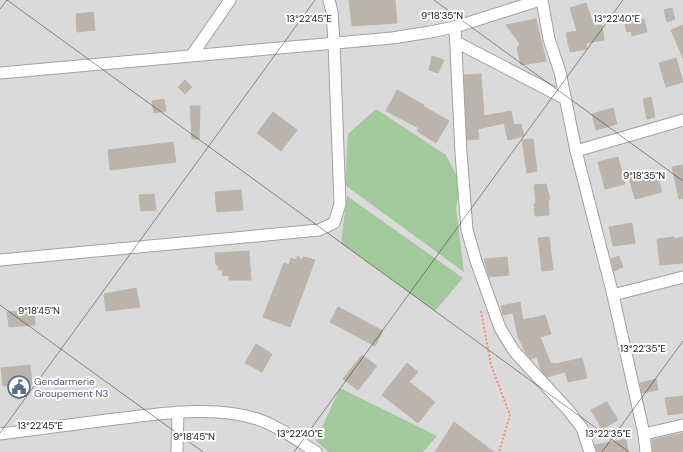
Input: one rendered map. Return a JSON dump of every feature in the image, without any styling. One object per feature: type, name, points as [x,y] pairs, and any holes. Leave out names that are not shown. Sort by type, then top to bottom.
[{"type":"street","points":[[192,55],[230,0]]},
{"type":"street","points":[[0,260],[319,230],[334,223],[340,204],[334,42],[332,12],[329,0]]},
{"type":"street","points":[[0,73],[392,38],[455,27],[541,0],[549,40],[560,72],[576,152],[612,295],[644,434],[646,452]]},
{"type":"street","points":[[455,27],[461,153],[467,230],[476,261],[500,328],[514,351],[574,416],[582,428],[590,452]]},
{"type":"street","points":[[456,42],[566,99]]},
{"type":"street","points":[[576,152],[683,120]]},
{"type":"street","points":[[612,295],[683,277]]},
{"type":"street","points":[[176,452],[178,412]]},
{"type":"street","points":[[0,434],[178,412],[231,414],[258,420],[283,431],[316,452]]},
{"type":"street","points":[[644,434],[683,425]]},
{"type":"path","points":[[481,304],[491,365],[510,415],[499,452]]},
{"type":"shaded area","points":[[0,0],[683,0],[683,452],[0,452]]},
{"type":"green space","points":[[376,109],[446,155],[461,184],[456,208],[464,272],[345,185],[348,134]]},
{"type":"green space","points":[[347,196],[463,278],[435,311],[341,243]]},
{"type":"green space","points":[[340,388],[437,436],[423,452],[329,452],[316,441]]},
{"type":"building","points":[[349,0],[395,0],[397,23],[352,26]]},
{"type":"building","points":[[586,3],[594,26],[602,25],[604,40],[586,43],[587,49],[570,52],[566,33],[577,31],[570,8]]},
{"type":"building","points":[[672,8],[675,19],[667,22],[664,10]]},
{"type":"building","points":[[93,12],[95,30],[77,32],[76,14]]},
{"type":"building","points":[[536,19],[546,61],[521,65],[517,48],[520,44],[506,25]]},
{"type":"building","points":[[644,19],[647,32],[632,36],[631,31],[627,32],[625,24]]},
{"type":"building","points":[[683,25],[683,58],[671,30]]},
{"type":"building","points":[[432,56],[444,60],[438,73],[429,70]]},
{"type":"building","points":[[676,58],[683,82],[666,87],[659,63]]},
{"type":"building","points":[[481,74],[484,116],[511,111],[514,125],[521,124],[524,136],[508,140],[504,123],[478,129],[479,139],[467,140],[464,75]]},
{"type":"building","points":[[185,80],[192,87],[185,94],[178,87]]},
{"type":"building","points":[[397,90],[449,121],[436,143],[417,131],[419,128],[386,111]]},
{"type":"building","points":[[651,97],[655,117],[647,119],[643,99]]},
{"type":"building","points":[[164,99],[166,111],[154,113],[152,101]]},
{"type":"building","points":[[190,106],[200,106],[199,139],[192,139]]},
{"type":"building","points":[[613,108],[617,124],[596,130],[592,114]]},
{"type":"building","points":[[273,112],[297,130],[281,151],[257,133]]},
{"type":"building","points":[[533,139],[537,171],[527,173],[522,140]]},
{"type":"building","points":[[173,142],[176,162],[110,170],[108,150]]},
{"type":"building","points":[[618,157],[625,184],[605,189],[598,162]]},
{"type":"building","points":[[683,165],[683,198],[679,199],[672,167]]},
{"type":"building","points":[[656,171],[662,192],[635,199],[629,178]]},
{"type":"building","points":[[546,184],[550,199],[548,199],[549,215],[535,216],[534,204],[536,203],[534,185]]},
{"type":"building","points":[[241,190],[243,210],[217,212],[215,192]]},
{"type":"building","points":[[154,194],[156,210],[141,211],[139,195]]},
{"type":"building","points":[[632,223],[635,243],[613,246],[609,227]]},
{"type":"building","points":[[549,237],[553,270],[542,271],[538,238]]},
{"type":"building","points":[[674,237],[674,239],[683,237],[683,263],[660,265],[657,239]]},
{"type":"building","points":[[249,251],[251,280],[229,280],[229,275],[223,276],[222,270],[218,270],[219,266],[216,265],[215,253]]},
{"type":"building","points":[[298,256],[301,260],[304,257],[315,260],[290,327],[263,317],[284,263],[289,265],[291,258],[296,260]]},
{"type":"building","points":[[619,256],[623,267],[614,271],[611,259]]},
{"type":"building","points":[[507,257],[509,275],[489,277],[484,259]]},
{"type":"building","points":[[136,288],[140,307],[106,311],[104,294]]},
{"type":"building","points":[[520,302],[523,320],[545,315],[551,334],[540,337],[551,364],[582,358],[587,378],[568,382],[565,372],[547,377],[541,371],[537,357],[531,359],[526,353],[518,337],[513,313],[503,315],[501,306]]},
{"type":"building","points":[[338,307],[383,331],[375,346],[330,322]]},
{"type":"building","points":[[34,310],[35,325],[9,327],[7,312]]},
{"type":"building","points":[[256,344],[272,354],[262,372],[245,363]]},
{"type":"building","points":[[362,355],[377,366],[358,390],[343,379]]},
{"type":"building","points":[[407,363],[418,372],[409,382],[435,402],[418,423],[382,395]]},
{"type":"building","points":[[30,365],[32,384],[3,386],[1,368]]},
{"type":"building","points":[[656,379],[658,390],[642,393],[640,383]]},
{"type":"building","points":[[683,396],[683,413],[668,415],[665,398]]},
{"type":"building","points":[[607,402],[618,420],[602,429],[591,410]]},
{"type":"building","points":[[454,422],[494,452],[435,452]]},
{"type":"building","points":[[683,433],[683,452],[653,452],[652,440]]},
{"type":"building","points":[[626,439],[628,452],[597,452],[595,445]]},
{"type":"place","name":"Gendarmerie Groupement N3","points":[[19,387]]}]
